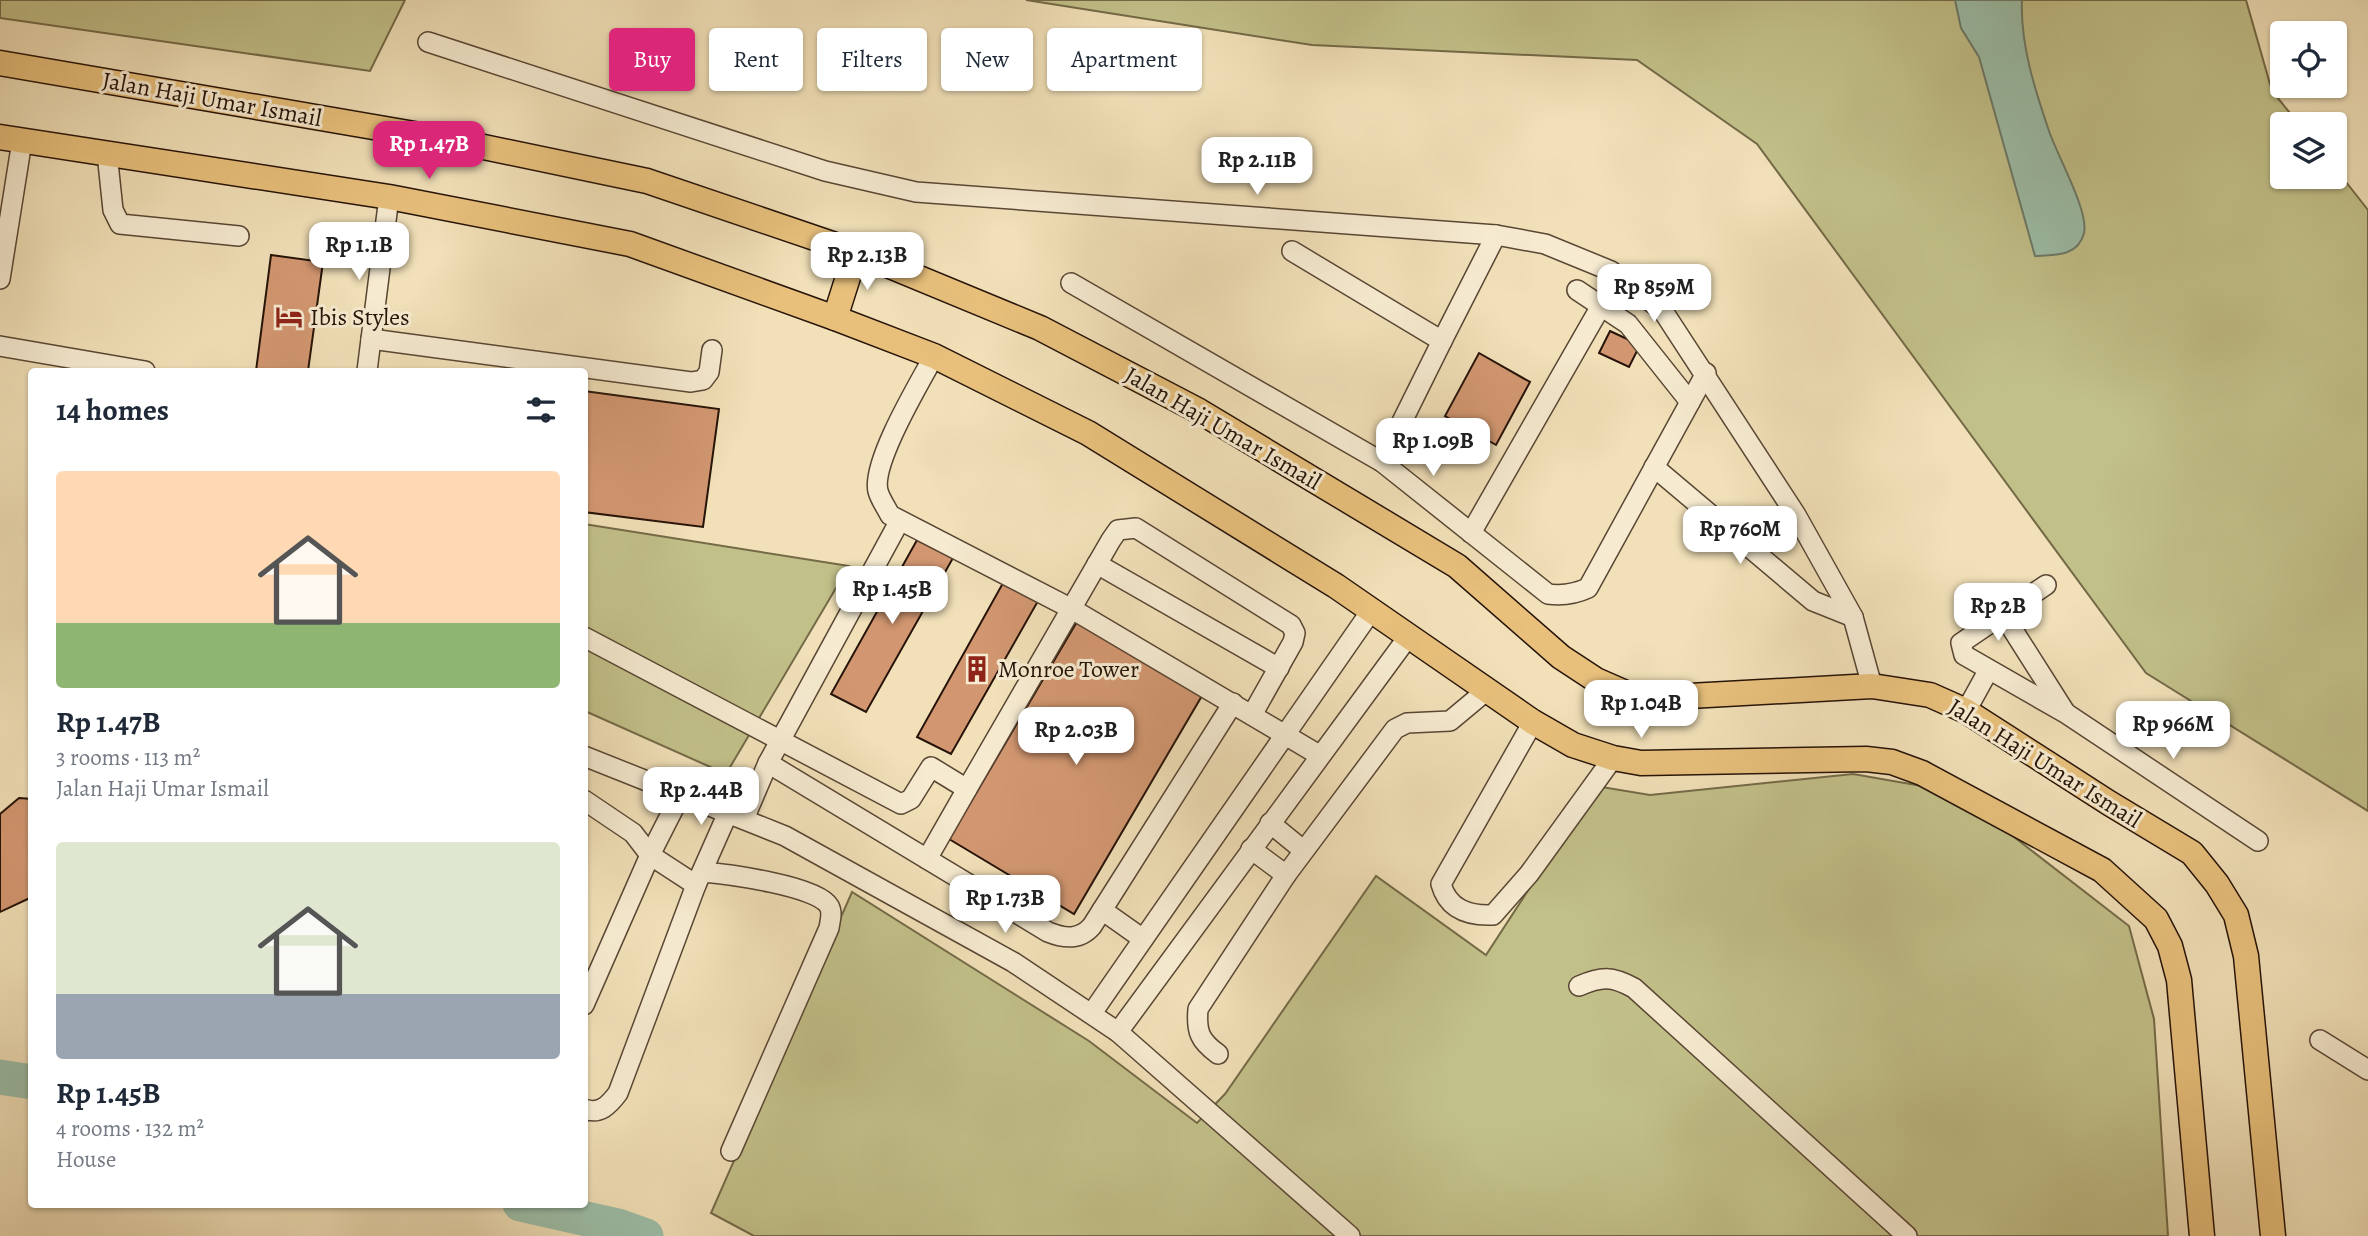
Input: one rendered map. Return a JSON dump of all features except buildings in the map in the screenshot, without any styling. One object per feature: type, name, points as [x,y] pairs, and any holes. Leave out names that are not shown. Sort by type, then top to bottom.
[{"type":"main road","name":"Jalan Haji Umar Ismail","points":[[0,63],[456,141],[647,181],[856,251],[1040,328],[1199,411],[1457,566],[1561,657],[1617,690],[1653,698],[1872,686],[1930,695],[1966,711],[2192,853],[2217,884],[2236,915],[2246,956],[2273,1236]]},
{"type":"main road","points":[[11,139],[389,197],[630,244],[934,356],[1088,433],[1336,586],[1486,691],[1573,745],[1613,758],[1641,763],[1833,758],[1892,762],[1922,773],[2102,870],[2156,919],[2170,946],[2179,980],[2202,1236]]},
{"type":"main road","points":[[835,318],[856,251]]},
{"type":"street","points":[[428,42],[825,171],[916,192],[1496,235],[1545,244],[1611,271],[1663,311],[1706,373],[1796,515],[1853,617],[1872,686]]},
{"type":"street","points":[[0,279],[11,139]]},
{"type":"street","points":[[107,153],[113,210],[120,224],[239,236]]},
{"type":"street","points":[[367,368],[389,197]]},
{"type":"street","points":[[1382,463],[1496,235]]},
{"type":"street","points":[[1292,251],[1442,341]]},
{"type":"street","points":[[1070,283],[1382,463],[1548,594],[1577,593],[1588,588],[1706,373]]},
{"type":"street","points":[[1577,290],[1628,324],[1690,402]]},
{"type":"street","points":[[1471,533],[1601,306]]},
{"type":"street","points":[[371,339],[587,368]]},
{"type":"street","points":[[0,346],[128,368]]},
{"type":"street","points":[[588,368],[691,382],[703,380],[709,372],[712,350]]},
{"type":"street","points":[[934,356],[905,408],[878,473],[877,489],[890,515],[1072,609],[1286,733],[1319,755]]},
{"type":"street","points":[[1654,467],[1813,601],[1853,617]]},
{"type":"street","points":[[588,1110],[597,1111],[607,1107],[618,1093],[699,879],[782,739],[899,522]]},
{"type":"street","points":[[927,859],[1118,530],[1136,528],[1291,625],[1295,633],[1293,642],[1252,715]]},
{"type":"street","points":[[1097,564],[1279,668]]},
{"type":"street","points":[[2046,585],[1961,643],[1964,655],[2067,714],[2258,841]]},
{"type":"street","points":[[1092,1013],[1371,611]]},
{"type":"street","points":[[2004,615],[2067,714]]},
{"type":"street","points":[[1118,1032],[1408,637]]},
{"type":"street","points":[[588,639],[901,804],[911,799],[929,768],[967,789]]},
{"type":"street","points":[[1966,711],[1989,671]]},
{"type":"street","points":[[1218,1054],[1205,1044],[1196,1030],[1198,1010],[1303,850],[1395,729],[1407,723],[1450,721],[1486,691]]},
{"type":"street","points":[[768,763],[1059,937],[1085,934],[1233,703]]},
{"type":"street","points":[[1533,722],[1441,884],[1445,897],[1457,908],[1476,916],[1493,915],[1530,874],[1613,758]]},
{"type":"street","points":[[588,758],[785,836],[1013,962],[1118,1032],[1350,1236]]},
{"type":"street","points":[[588,996],[650,855],[681,794]]},
{"type":"street","points":[[588,803],[633,833],[650,855],[699,879],[773,883],[819,897],[829,906],[829,928],[731,1151]]},
{"type":"street","points":[[1270,823],[1303,850]]},
{"type":"street","points":[[1251,849],[1286,875]]},
{"type":"street","points":[[1102,910],[1143,939]]},
{"type":"street","points":[[1578,985],[1604,976],[1615,978],[1634,988],[1907,1236]]},
{"type":"street","points":[[2320,1040],[2368,1070]]},
{"type":"shaded area","points":[[0,0],[405,0],[370,71],[0,18]]},
{"type":"shaded area","points":[[1026,0],[2246,0],[2270,84],[2270,98],[2278,98],[2289,112],[2270,112],[2270,189],[2347,189],[2347,183],[2368,210],[2368,811],[2146,673],[1757,144],[1637,60],[1312,45]]},
{"type":"shaded area","points":[[1955,0],[2022,0],[2023,33],[2034,83],[2049,131],[2082,211],[2084,233],[2081,241],[2071,251],[2035,256],[1979,57],[1961,28]]},
{"type":"shaded area","points":[[588,525],[849,566],[726,774],[588,712]]},
{"type":"shaded area","points":[[1853,774],[1956,792],[2129,926],[2154,1019],[2168,1236],[754,1236],[711,1213],[852,892],[1089,1041],[1197,1123],[1225,1094],[1376,876],[1486,955],[1596,786],[1650,795]]},
{"type":"waterway","points":[[0,1077],[28,1081]]},
{"type":"waterway","points":[[538,1208],[618,1226],[646,1236]]},
{"type":"place","name":"Ibis Styles","points":[[289,317]]},
{"type":"place","name":"Monroe Tower","points":[[977,669]]}]
